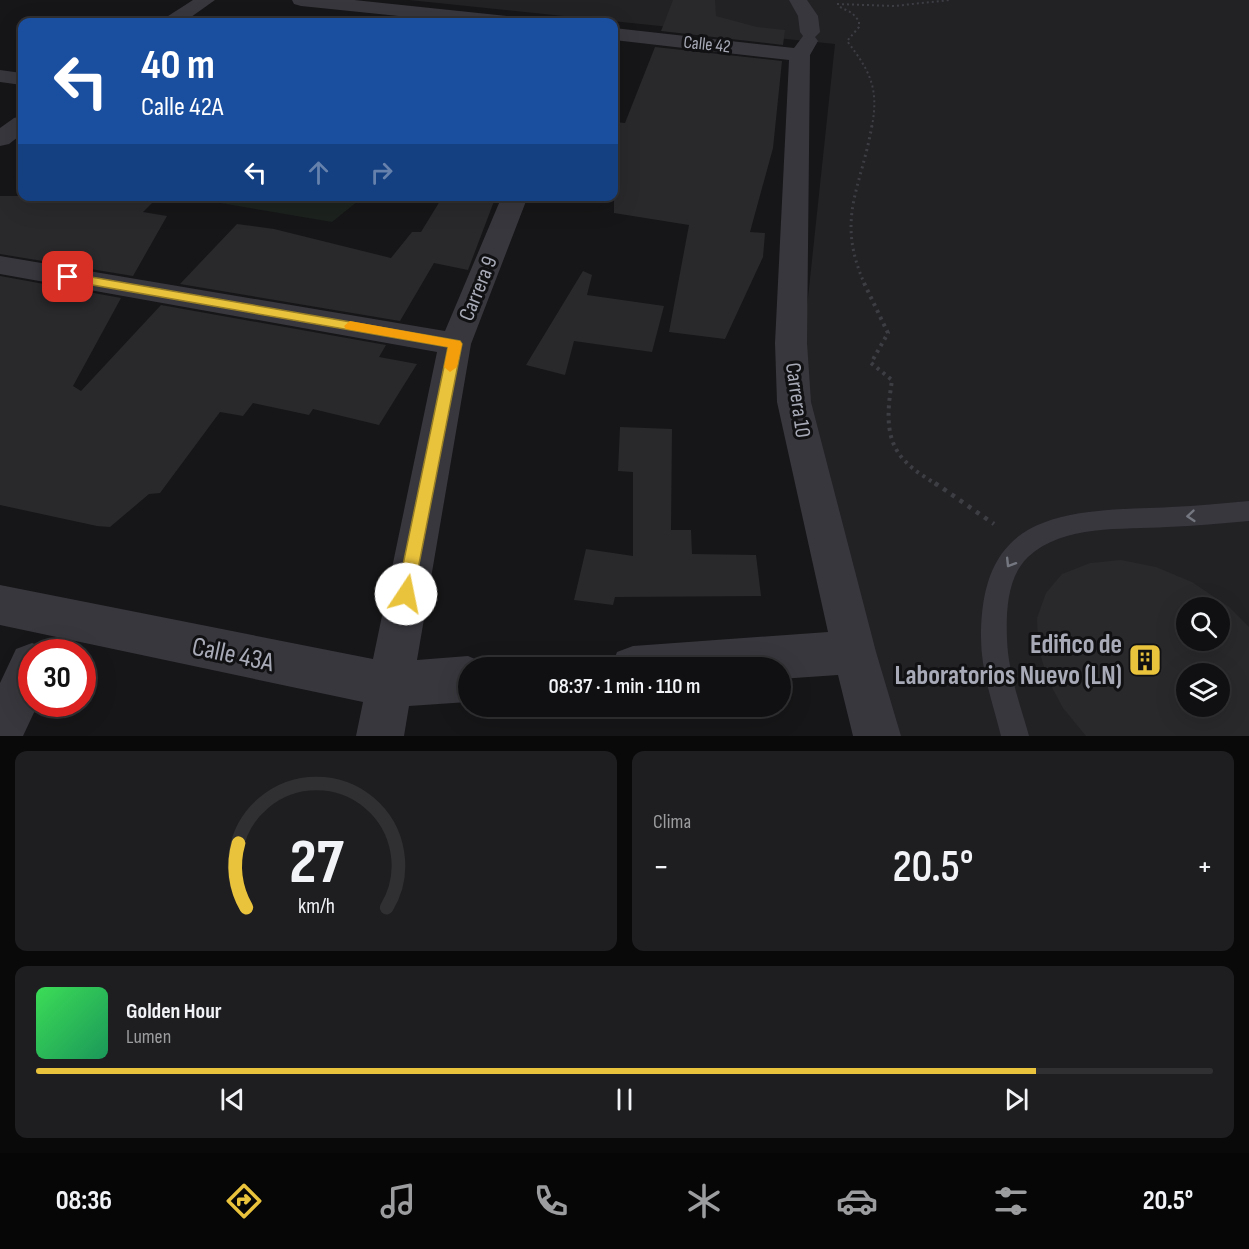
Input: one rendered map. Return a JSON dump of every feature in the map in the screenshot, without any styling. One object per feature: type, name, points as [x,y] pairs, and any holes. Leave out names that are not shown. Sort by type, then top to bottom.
[{"type":"street","points":[[178,18],[206,0]]},
{"type":"street","points":[[301,0],[470,18]]},
{"type":"street","points":[[798,0],[808,16],[806,43]]},
{"type":"street","name":"Calle 42","points":[[618,34],[806,43]]},
{"type":"street","name":"Carrera 10","points":[[806,43],[791,343],[794,402],[854,652],[877,736]]},
{"type":"street","points":[[0,76],[18,78]]},
{"type":"street","points":[[0,139],[18,126]]},
{"type":"street","name":"Carrera 9","points":[[380,736],[455,344],[513,201]]},
{"type":"street","points":[[0,265],[455,344]]},
{"type":"street","name":"Calle 43A","points":[[0,604],[45,635],[388,685],[458,681]]},
{"type":"street","points":[[785,657],[854,652]]},
{"type":"street","points":[[0,734],[18,695]]},
{"type":"lane","points":[[1015,736],[999,674],[994,638],[996,603],[1001,577],[1015,555],[1035,537],[1057,527],[1090,520],[1172,518],[1249,511]]},
{"type":"path","points":[[950,0],[919,6],[880,8],[833,4],[852,13],[859,21],[859,27],[847,41],[860,54],[877,99],[873,125],[853,199],[850,241],[865,285],[888,333],[871,363],[891,380],[887,414],[891,437],[905,462],[994,524]]},
{"type":"shaded area","points":[[409,0],[1249,0],[1249,736],[898,736],[815,441],[802,354],[835,44],[618,22],[618,18],[583,18]]},
{"type":"shaded area","points":[[209,201],[358,201],[332,222]]},
{"type":"building","points":[[673,0],[715,0],[716,16],[757,27],[785,30],[783,45],[661,31]]},
{"type":"building","points":[[655,47],[782,61],[773,148],[750,232],[765,233],[763,257],[725,339],[669,332],[689,225],[614,213],[614,201],[618,201],[618,122],[625,123]]},
{"type":"building","points":[[0,196],[18,196],[18,201],[154,201],[143,212],[167,216],[133,276],[0,254]]},
{"type":"building","points":[[440,201],[494,201],[468,270],[434,263],[400,321],[180,284],[237,224],[274,229],[391,258],[412,232],[421,232]]},
{"type":"building","points":[[583,271],[592,275],[587,295],[664,306],[652,352],[574,341],[565,375],[526,365]]},
{"type":"building","points":[[0,276],[121,298],[73,386],[81,391],[161,305],[386,345],[379,357],[417,364],[379,425],[313,409],[309,415],[253,403],[243,416],[220,412],[160,493],[149,494],[110,527],[97,526],[0,505]]},
{"type":"building","points":[[620,427],[672,429],[671,530],[691,530],[692,554],[756,555],[761,596],[615,597],[613,605],[574,600],[586,549],[633,556],[633,472],[618,471]]},
{"type":"building","name":"Edifico de Laboratorios Nuevo (LN)","points":[[1121,560],[1156,567],[1192,582],[1214,597],[1176,597],[1176,651],[1230,651],[1230,608],[1249,627],[1249,736],[1086,736],[1063,708],[1048,680],[1038,647],[1037,618],[1046,593],[1062,574],[1090,563]]},
{"type":"slow traffic","points":[[350,326],[455,344],[450,367]]},
{"type":"place","name":"Edifico de Laboratorios Nuevo (LN)","points":[[1145,660]]},
{"type":"route","points":[[68,277],[455,344],[406,594]]}]
